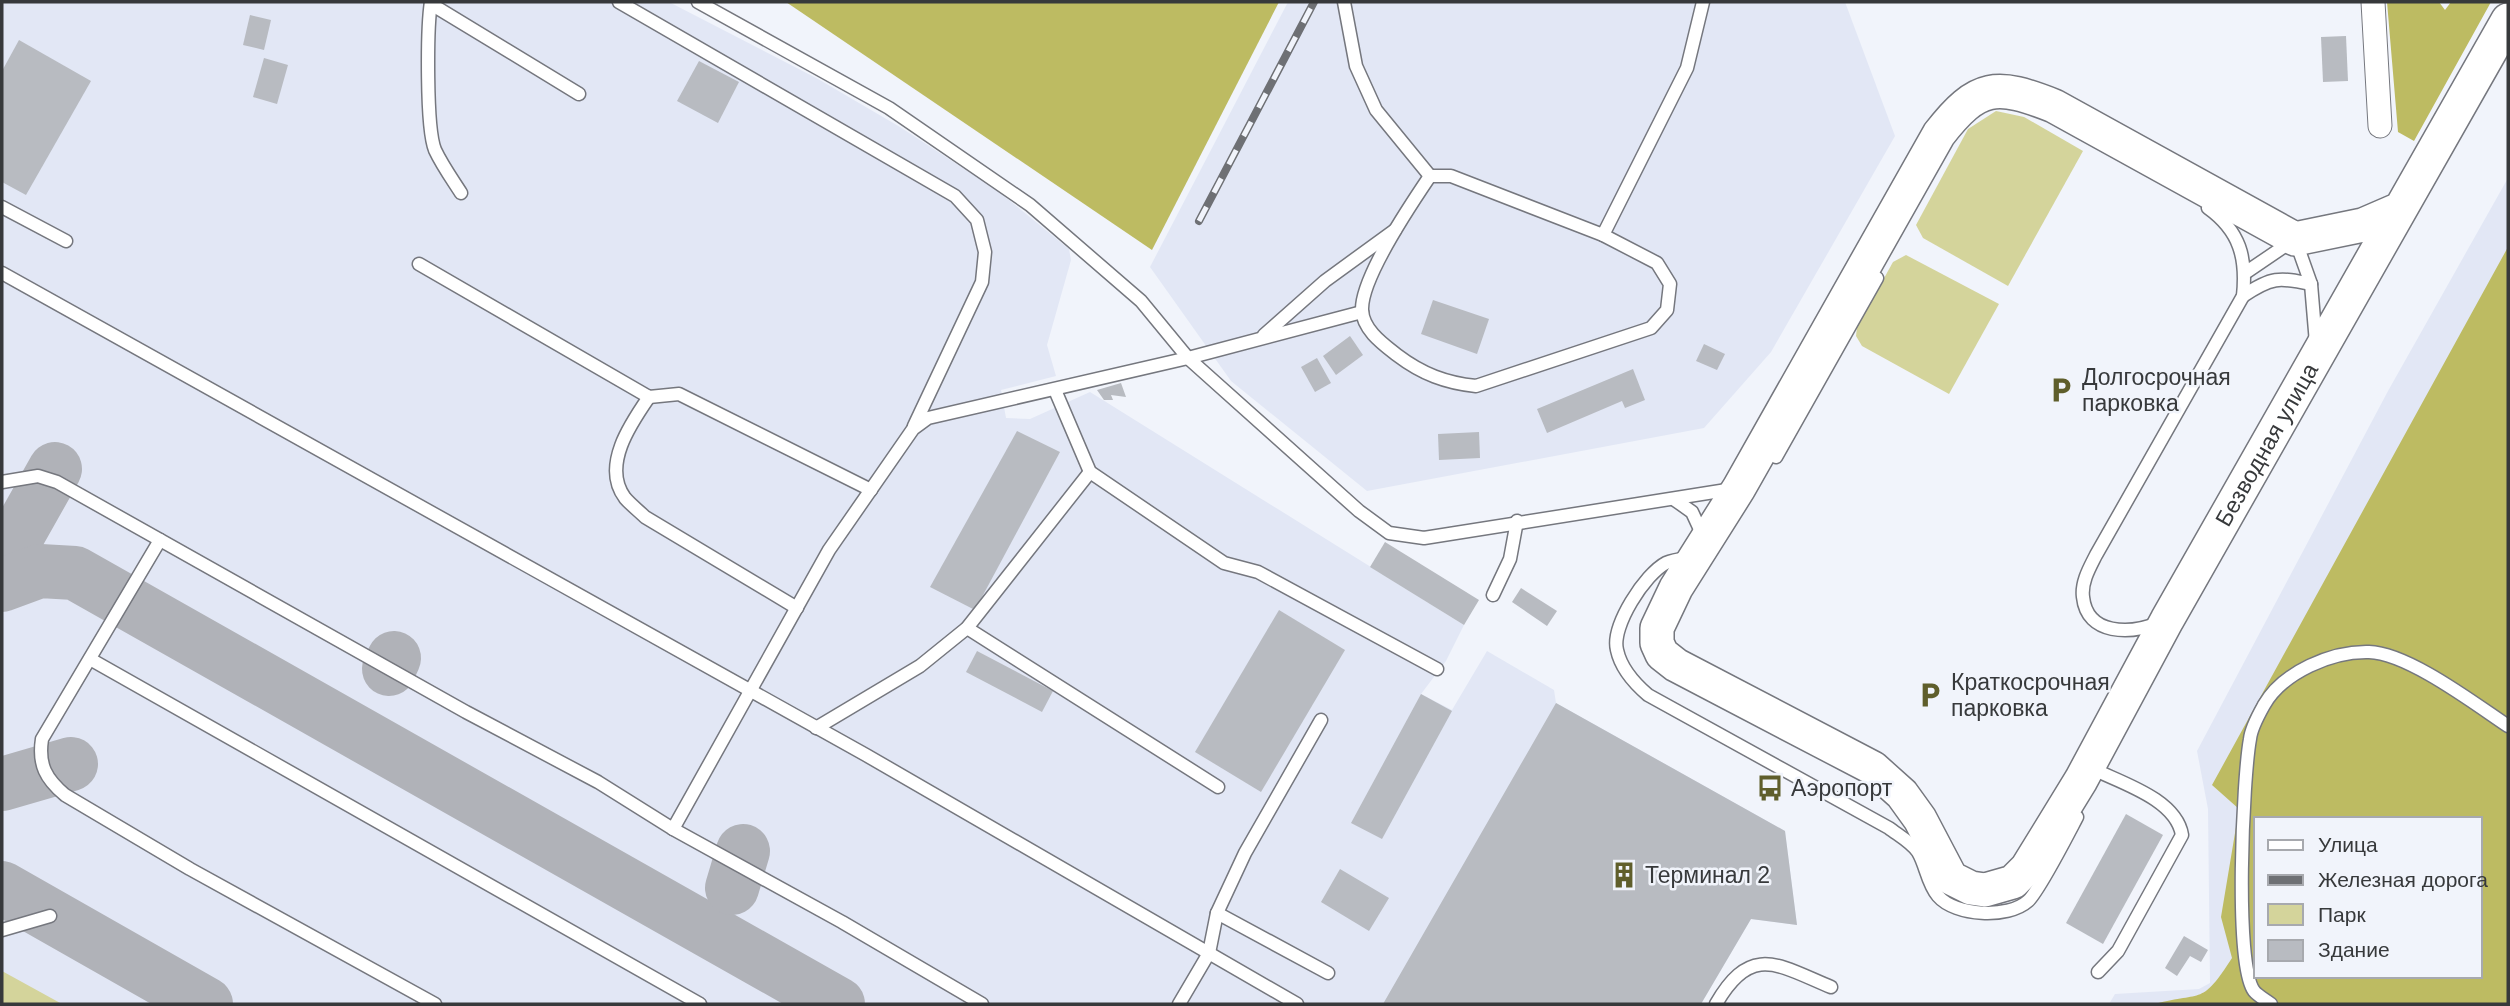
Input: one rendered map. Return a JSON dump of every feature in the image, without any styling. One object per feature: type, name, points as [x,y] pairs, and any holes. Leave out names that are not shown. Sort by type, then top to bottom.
[{"type":"main road","name":"Безводная улица","points":[[1701,549],[1657,628],[1657,643],[1662,654],[1713,686],[1873,768],[1902,794],[1920,819],[1951,878],[1961,884],[1985,890],[2013,882],[2027,868],[2085,773],[2167,620],[2508,20]]},
{"type":"main road","points":[[1701,549],[1755,480],[1939,134],[1959,107],[1978,95],[2003,91],[2027,95],[2054,106],[2295,239],[2363,225],[2400,209]]},
{"type":"street","points":[[2372,2],[2379,126]]},
{"type":"lane","points":[[619,2],[955,195],[977,220],[985,252],[982,282],[913,429],[829,550],[673,829]]},
{"type":"lane","points":[[698,2],[889,108],[1010,191],[1141,301],[1188,358],[1359,511],[1389,533],[1424,538],[1675,500],[1755,480],[1886,261]]},
{"type":"lane","points":[[1344,2],[1356,66],[1376,110],[1430,176]]},
{"type":"lane","points":[[1603,235],[1687,68],[1703,2]]},
{"type":"lane","points":[[431,3],[579,94]]},
{"type":"lane","points":[[431,3],[429,127],[435,149],[461,192]]},
{"type":"lane","points":[[1959,131],[1973,114],[1996,105],[2036,114]]},
{"type":"lane","points":[[1430,176],[1451,176],[1603,235],[1657,263],[1670,284],[1667,310],[1651,328],[1504,379],[1476,386],[1446,383],[1409,364],[1373,336],[1362,312],[1366,284],[1430,176]]},
{"type":"lane","points":[[2191,198],[2223,219],[2238,239],[2244,257],[2244,296]]},
{"type":"lane","points":[[2,207],[66,241]]},
{"type":"lane","points":[[1261,337],[1325,281],[1399,228]]},
{"type":"lane","points":[[2245,273],[2295,239],[2311,284],[2317,357]]},
{"type":"lane","points":[[419,264],[649,397],[679,394],[871,490]]},
{"type":"lane","points":[[2,272],[817,728],[1297,1004]]},
{"type":"lane","points":[[2167,620],[2141,630],[2123,632],[2106,628],[2087,610],[2082,596],[2085,577],[2244,296],[2263,283],[2276,279],[2311,284]]},
{"type":"lane","points":[[913,429],[928,418],[1188,358],[1362,312]]},
{"type":"lane","points":[[1055,390],[1090,472],[1224,563],[1258,572],[1437,669]]},
{"type":"lane","points":[[649,397],[625,432],[617,463],[617,481],[624,497],[645,517],[797,608]]},
{"type":"lane","points":[[817,728],[920,666],[967,628],[1090,472]]},
{"type":"lane","points":[[2,482],[38,476],[57,482],[466,712],[598,782],[673,829],[842,922],[982,1004]]},
{"type":"lane","points":[[1675,500],[1692,512],[1701,549],[1667,563],[1646,578],[1619,627],[1616,647],[1626,672],[1648,695],[1889,828],[1918,853],[1931,885],[1938,896],[1949,905],[1981,913],[2002,911],[2028,901],[2077,818],[2083,799],[2085,773],[2159,802],[2174,814],[2182,835],[2118,951],[2098,972]]},
{"type":"lane","points":[[1493,595],[1510,559],[1517,522]]},
{"type":"lane","points":[[160,540],[42,739],[40,756],[49,782],[65,795],[190,869],[435,1004]]},
{"type":"lane","points":[[967,628],[1218,787]]},
{"type":"lane","points":[[2271,1004],[2254,991],[2245,966],[2241,912],[2250,737],[2265,702],[2291,676],[2332,657],[2371,652],[2413,665],[2508,726]]},
{"type":"lane","points":[[90,659],[700,1004]]},
{"type":"lane","points":[[1179,1004],[1209,953],[1217,913],[1245,853],[1321,720]]},
{"type":"lane","points":[[1217,913],[1328,973]]},
{"type":"lane","points":[[2,930],[50,916]]},
{"type":"lane","points":[[1716,1004],[1737,975],[1752,965],[1775,964],[1831,987]]},
{"type":"shaded area","points":[[2,2],[669,2],[818,79],[900,127],[998,191],[1069,249],[1071,260],[1047,345],[1056,376],[1001,390],[1006,418],[1030,419],[1090,392],[1464,625],[1446,661],[1421,694],[1452,710],[1487,651],[1554,690],[1556,703],[1785,831],[1797,925],[1751,919],[1701,1004],[2,1004]]},
{"type":"shaded area","points":[[786,2],[1279,2],[1152,250]]},
{"type":"shaded area","points":[[1288,2],[1845,2],[1895,136],[1771,352],[1704,428],[1367,491],[1231,381],[1150,267]]},
{"type":"shaded area","points":[[2387,2],[2439,2],[2445,10],[2451,2],[2491,2],[2414,141],[2398,132]]},
{"type":"shaded area","points":[[2508,178],[2508,1004],[2109,1004],[2115,994],[2199,989],[2210,983],[2208,809],[2197,751],[2388,391]]},
{"type":"shaded area","points":[[2508,247],[2508,1004],[2155,1004],[2193,996],[2207,990],[2232,958],[2221,917],[2239,809],[2212,785]]},
{"type":"green space","points":[[1996,111],[2024,117],[2083,151],[2008,286],[1923,238],[1916,225],[1968,129]]},
{"type":"green space","points":[[1906,255],[1999,304],[1949,394],[1862,346],[1856,336],[1857,327],[1893,262]]},
{"type":"green space","points":[[2,971],[62,1004],[2,1004]]},
{"type":"building","points":[[250,15],[271,20],[264,50],[243,45]]},
{"type":"building","points":[[2346,36],[2348,81],[2323,82],[2321,37]]},
{"type":"building","points":[[19,40],[91,81],[26,195],[2,182],[2,71]]},
{"type":"building","points":[[264,58],[288,65],[277,104],[253,97]]},
{"type":"building","points":[[699,61],[739,82],[718,123],[677,101]]},
{"type":"building","points":[[1433,300],[1489,319],[1477,354],[1421,334]]},
{"type":"building","points":[[1350,336],[1363,355],[1336,375],[1323,356]]},
{"type":"building","points":[[1704,344],[1725,354],[1717,370],[1696,361]]},
{"type":"building","points":[[1317,358],[1331,383],[1315,392],[1301,367]]},
{"type":"building","points":[[1633,369],[1645,400],[1625,408],[1622,401],[1547,433],[1537,409]]},
{"type":"building","points":[[1121,383],[1126,397],[1111,395],[1113,400],[1104,400],[1097,390]]},
{"type":"building","points":[[1017,431],[1060,452],[975,610],[930,587]]},
{"type":"building","points":[[1479,432],[1480,458],[1439,460],[1438,434]]},
{"type":"building","points":[[1385,542],[1479,600],[1464,625],[1370,567]]},
{"type":"building","points":[[1521,588],[1557,611],[1547,626],[1512,602]]},
{"type":"building","points":[[1279,610],[1345,650],[1261,792],[1195,752]]},
{"type":"building","points":[[977,651],[1053,691],[1042,712],[966,672]]},
{"type":"building","points":[[1421,694],[1452,711],[1382,839],[1351,823]]},
{"type":"building","name":"Терминал 2","points":[[1556,703],[1785,831],[1797,925],[1751,919],[1701,1004],[1383,1004]]},
{"type":"building","points":[[2126,814],[2163,835],[2103,944],[2066,923]]},
{"type":"building","points":[[1340,869],[1389,898],[1369,931],[1321,902]]},
{"type":"building","points":[[2184,936],[2208,950],[2201,962],[2190,956],[2177,976],[2165,968]]},
{"type":"taxiway","points":[[2,563],[55,469]]},
{"type":"taxiway","points":[[2,585],[40,571],[75,573],[838,1004]]},
{"type":"taxiway","points":[[389,669],[394,658]]},
{"type":"taxiway","points":[[2,784],[71,764]]},
{"type":"taxiway","points":[[732,888],[743,851]]},
{"type":"taxiway","points":[[2,888],[206,1004]]},
{"type":"railway","points":[[1199,221],[1314,2]]},
{"type":"place","name":"Долгосрочная парковка","points":[[2061,390]]},
{"type":"place","name":"Краткосрочная парковка","points":[[1930,695]]},
{"type":"place","name":"Аэропорт","points":[[1770,788]]},
{"type":"place","name":"Терминал 2","points":[[1624,875]]}]
